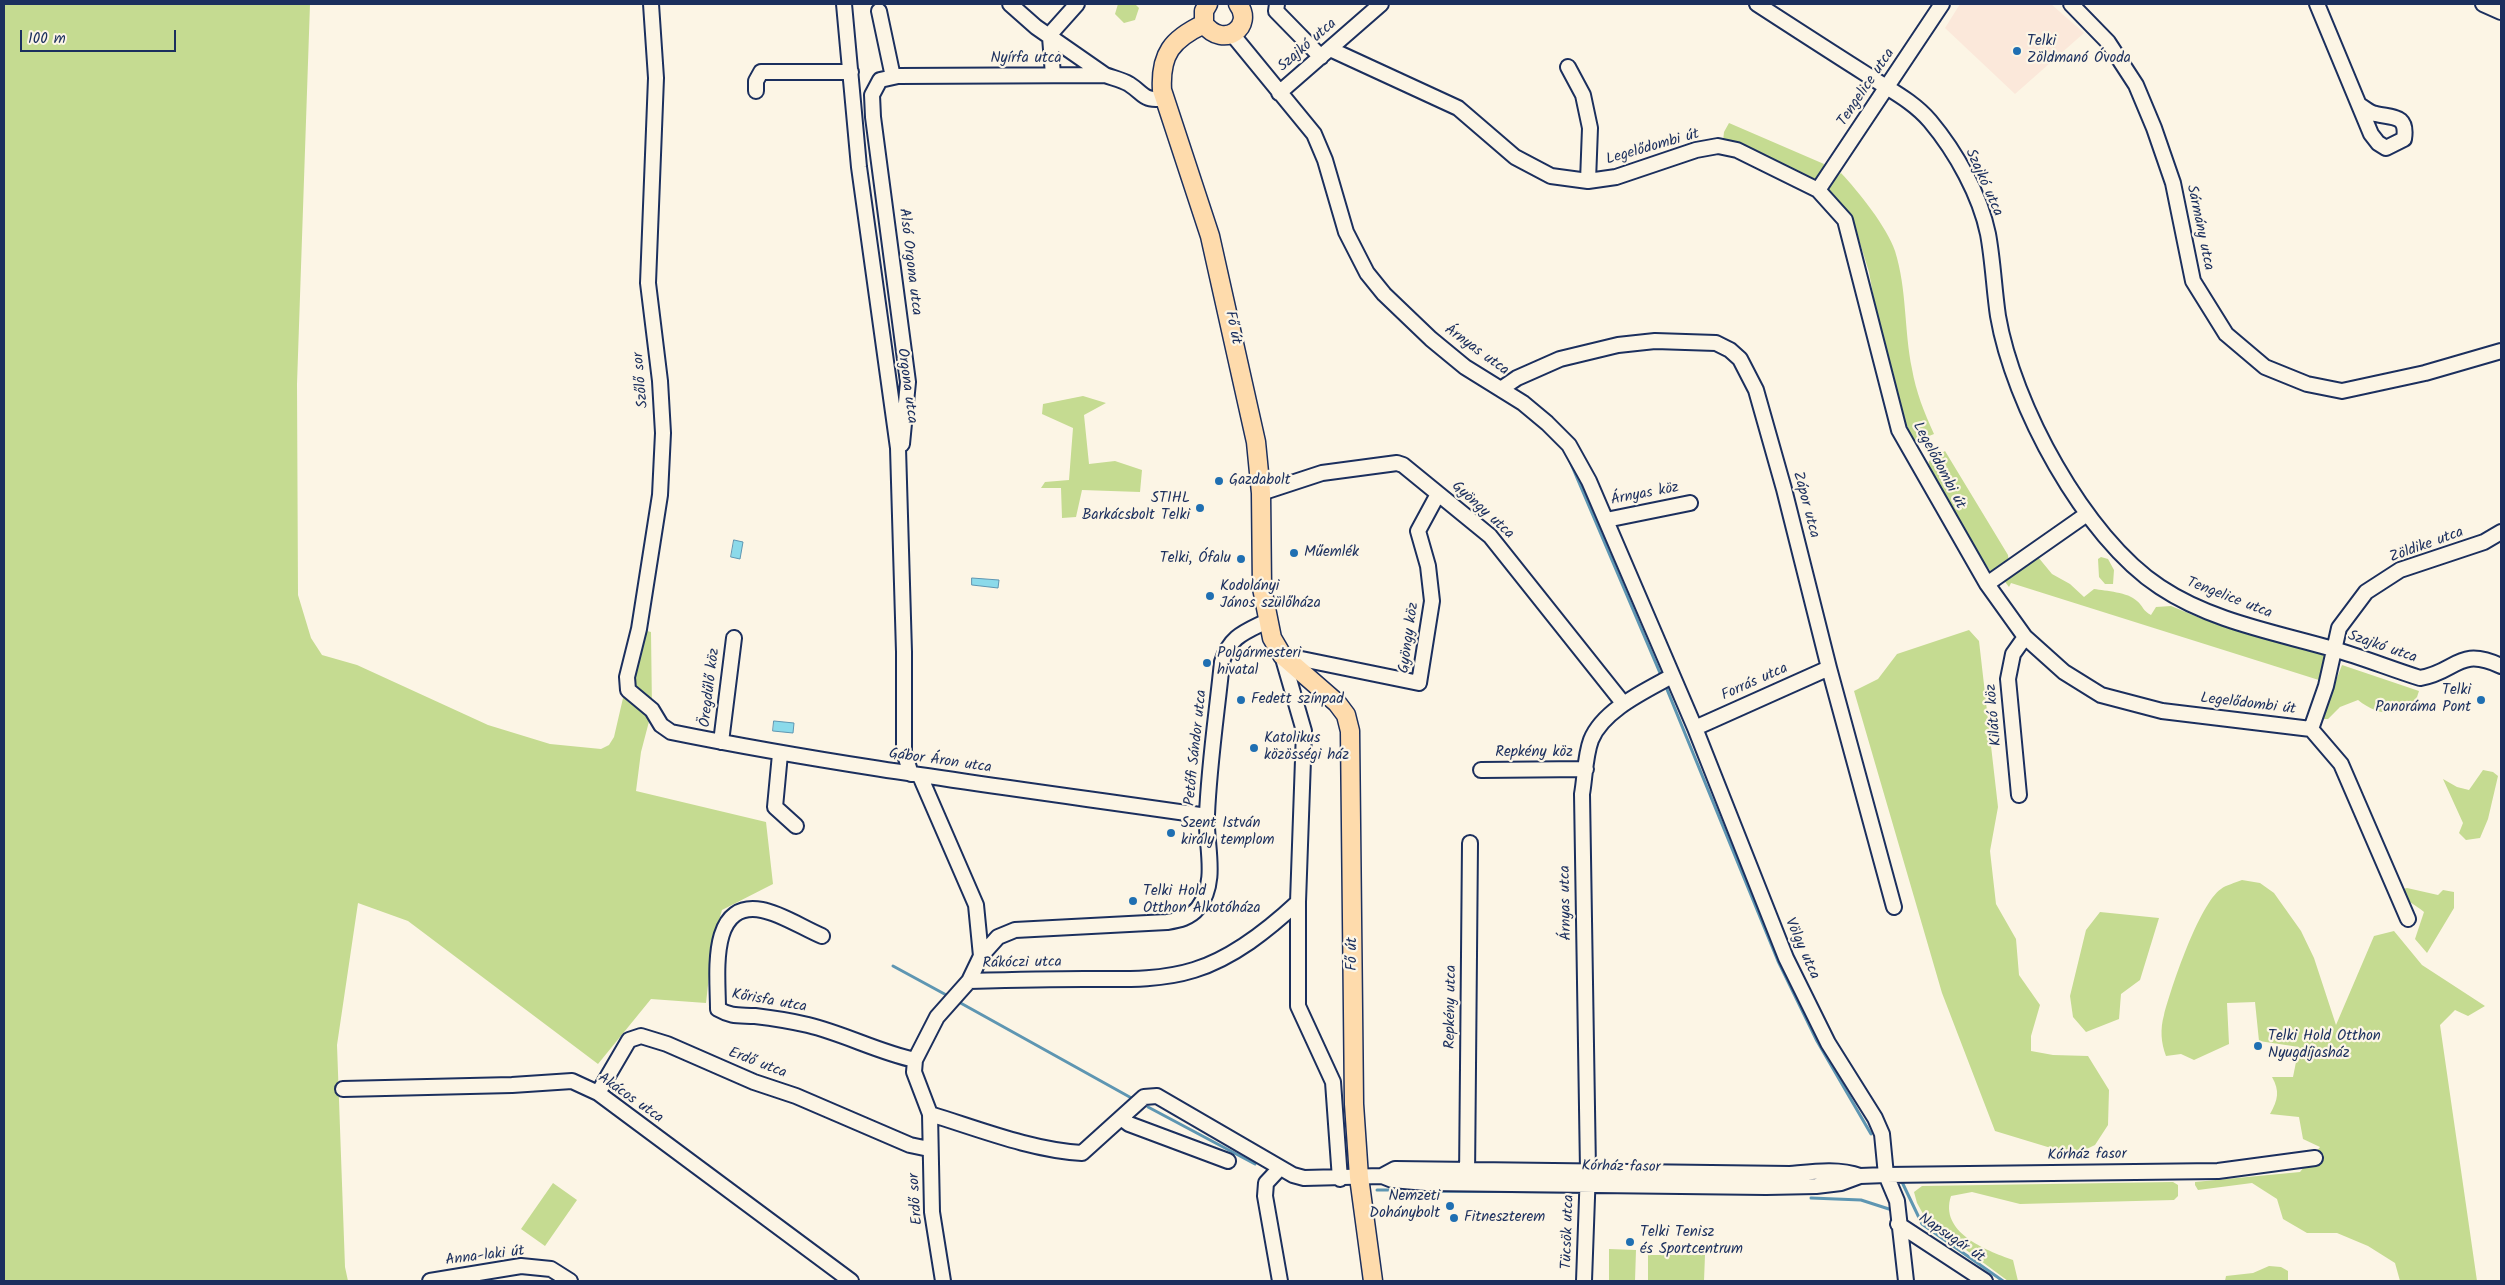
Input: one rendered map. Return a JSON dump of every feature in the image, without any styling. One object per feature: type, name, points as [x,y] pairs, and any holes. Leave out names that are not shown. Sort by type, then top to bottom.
[{"type":"main road","points":[[1206,5],[1203,16],[1204,24],[1216,35],[1232,34],[1242,22],[1242,5]]},
{"type":"main road","name":"Fő út","points":[[1204,24],[1174,43],[1166,57],[1162,76],[1165,99],[1210,236],[1221,278],[1256,442],[1261,493],[1261,580],[1267,621],[1272,638],[1282,655],[1337,703],[1346,715],[1350,731],[1354,1104],[1359,1177],[1373,1281]]},
{"type":"street","name":"Szőlő sor","points":[[651,4],[656,78],[648,283],[660,381],[663,432],[660,494],[639,629],[627,677],[628,690],[652,710],[661,725],[671,732]]},
{"type":"street","name":"Orgona utca","points":[[844,4],[859,167],[898,448],[904,652],[904,752],[915,775]]},
{"type":"street","points":[[1010,4],[1050,37],[1105,75]]},
{"type":"street","points":[[1053,75],[1050,37],[1052,32],[1077,4]]},
{"type":"street","points":[[1277,4],[1276,12],[1326,53]]},
{"type":"street","name":"Szajkó utca","points":[[1279,93],[1381,4]]},
{"type":"street","name":"Szajkó utca","points":[[1757,4],[1904,97],[1930,120],[1962,169],[1978,202],[1987,232],[1998,316],[2013,375],[2036,428],[2087,514]]},
{"type":"street","name":"Tengelice utca","points":[[1818,190],[1942,4]]},
{"type":"street","name":"Sármány utca","points":[[2071,4],[2108,42],[2136,85],[2154,128],[2172,183],[2193,281],[2226,334],[2265,367],[2307,384],[2342,391],[2425,373],[2501,350]]},
{"type":"street","points":[[2317,4],[2361,106]]},
{"type":"street","points":[[2483,4],[2501,12]]},
{"type":"street","points":[[879,11],[887,78]]},
{"type":"street","name":"Árnyas utca","points":[[1232,34],[1314,134],[1325,160],[1346,232],[1367,273],[1384,294],[1431,339],[1465,367],[1501,388],[1535,413],[1569,445],[1589,481],[1695,728]]},
{"type":"street","name":"Legelődombi út","points":[[1326,53],[1458,108],[1515,157],[1551,176],[1588,181],[1616,177],[1696,150],[1718,146],[1737,150],[1818,190],[1846,220],[1899,430],[1987,584],[2025,637],[2064,672],[2101,695],[2162,711],[2311,729],[2341,764],[2408,919]]},
{"type":"street","points":[[1568,67],[1583,95],[1590,128],[1588,181]]},
{"type":"street","points":[[756,91],[756,81],[761,72],[851,72]]},
{"type":"street","name":"Nyírfa utca","points":[[887,78],[1105,75],[1129,84],[1142,96],[1152,100],[1165,99]]},
{"type":"street","name":"Alsó Orgona utca","points":[[887,78],[872,95],[873,117],[908,382],[902,444],[898,448]]},
{"type":"street","name":"Zápor utca","points":[[1501,388],[1517,378],[1560,359],[1618,345],[1688,341],[1716,343],[1730,350],[1740,359],[1756,390],[1784,489],[1829,668],[1894,907]]},
{"type":"street","name":"Gyöngy utca","points":[[1261,493],[1322,473],[1397,463],[1490,536],[1556,617],[1604,681],[1624,703]]},
{"type":"street","name":"Gyöngy köz","points":[[1282,655],[1419,684],[1432,601],[1428,566],[1418,531],[1438,494]]},
{"type":"street","name":"Árnyas köz","points":[[1606,520],[1690,503]]},
{"type":"street","points":[[1987,584],[2087,514]]},
{"type":"street","name":"Tengelice utca","points":[[2087,514],[2125,557],[2158,585],[2183,601],[2248,626],[2335,650]]},
{"type":"street","name":"Zöldike utca","points":[[2311,729],[2326,686],[2339,628],[2366,592],[2400,570],[2484,542],[2501,532]]},
{"type":"street","name":"Petőfi Sándor utca","points":[[969,981],[981,956],[998,937],[1015,930],[1136,925],[1184,919],[1198,908],[1206,890],[1209,872],[1210,843],[1206,816],[1222,662],[1226,649],[1235,638],[1267,621]]},
{"type":"street","name":"Kilátó köz","points":[[2019,795],[2008,679],[2012,654],[2025,637]]},
{"type":"street","name":"Öregdűlő köz","points":[[721,742],[734,638]]},
{"type":"street","name":"Szajkó utca","points":[[2335,650],[2420,678],[2433,676],[2452,664],[2476,657],[2501,666]]},
{"type":"street","name":"Fő út","points":[[1282,655],[1304,731],[1298,902],[1298,1006],[1333,1082],[1340,1179]]},
{"type":"street","name":"Forrás utca","points":[[1695,728],[1829,668]]},
{"type":"street","name":"Árnyas utca","points":[[1587,1184],[1582,794],[1591,740],[1604,722],[1624,703],[1672,676]]},
{"type":"street","name":"Völgy utca","points":[[1695,728],[1786,958],[1828,1043],[1875,1118],[1882,1134],[1886,1175],[1897,1201],[1898,1224],[1906,1281]]},
{"type":"street","name":"Gábor Áron utca","points":[[671,732],[780,754],[1206,816]]},
{"type":"street","points":[[780,754],[776,807],[796,826]]},
{"type":"street","name":"Repkény köz","points":[[1481,770],[1586,770]]},
{"type":"street","points":[[915,775],[976,905],[981,956]]},
{"type":"street","name":"Repkény utca","points":[[1467,1177],[1470,843]]},
{"type":"street","name":"Rákóczi utca","points":[[915,1060],[937,1017],[960,994],[969,981],[1119,979],[1167,976],[1194,970],[1219,960],[1254,939],[1275,924],[1298,902]]},
{"type":"street","name":"Kőrisfa utca","points":[[822,936],[763,910],[746,909],[730,917],[721,930],[718,1009],[730,1016],[754,1016],[808,1025],[851,1038],[886,1054],[915,1060]]},
{"type":"street","name":"Erdő utca","points":[[598,1093],[617,1064],[629,1040],[641,1036],[667,1044],[754,1082],[796,1096],[910,1145],[929,1149]]},
{"type":"street","points":[[915,1060],[914,1072],[930,1114],[1026,1142],[1066,1152],[1082,1153],[1144,1097],[1157,1096],[1280,1168],[1304,1178],[1340,1179],[1359,1177]]},
{"type":"street","name":"Akácos utca","points":[[343,1089],[512,1085],[572,1081],[598,1093],[851,1281]]},
{"type":"street","name":"Erdő sor","points":[[930,1114],[929,1149],[932,1212],[942,1281]]},
{"type":"street","points":[[1122,1118],[1129,1124],[1228,1161]]},
{"type":"street","name":"Kórház fasor","points":[[1467,1177],[1588,1170],[1790,1180],[1816,1186],[1841,1183],[1860,1176],[1886,1175],[2218,1171],[2315,1158]]},
{"type":"street","points":[[1280,1168],[1266,1183],[1265,1196],[1280,1281]]},
{"type":"street","name":"Kórház fasor","points":[[1359,1177],[1382,1176],[1395,1169],[1467,1177],[1587,1184],[1790,1180]]},
{"type":"street","name":"Tücsök utca","points":[[1584,1281],[1587,1184]]},
{"type":"street","name":"Napsugár út","points":[[1898,1224],[1985,1281]]},
{"type":"street","name":"Anna-laki út","points":[[430,1281],[522,1266],[551,1269],[570,1281]]},
{"type":"shaded area","name":"Telki Zöldmanó Óvoda","points":[[1960,4],[2051,4],[2084,33],[2015,94],[1945,28]]},
{"type":"green space","points":[[4,4],[310,4],[297,384],[298,595],[311,638],[322,655],[357,665],[488,725],[550,744],[601,749],[609,745],[614,737],[639,629],[651,632],[652,710],[641,752],[636,791],[766,822],[773,884],[722,910],[713,941],[706,1003],[651,999],[598,1064],[408,921],[358,903],[337,1045],[345,1267],[348,1281],[4,1281]]},
{"type":"green space","points":[[1118,4],[1135,4],[1139,8],[1135,20],[1124,23],[1115,14]]},
{"type":"green space","points":[[1729,123],[1824,164],[1823,171],[1814,182],[1723,141],[1724,132]]},
{"type":"green space","points":[[1841,173],[1886,231],[1899,265],[1904,295],[1909,354],[1921,402],[1934,434],[1914,442],[1898,405],[1885,360],[1869,272],[1855,227],[1828,192],[1832,181]]},
{"type":"green space","points":[[1083,396],[1106,403],[1084,415],[1089,464],[1115,461],[1142,470],[1140,492],[1082,490],[1076,517],[1062,518],[1061,488],[1041,488],[1045,482],[1069,480],[1073,428],[1042,414],[1043,404]]},
{"type":"green space","points":[[1945,451],[2008,555],[2009,564],[1992,573],[1969,542],[1927,471],[1929,461]]},
{"type":"green space","points":[[2038,557],[2052,574],[2070,584],[2084,597],[2094,589],[2111,591],[2133,598],[2151,615],[2156,607],[2171,606],[2200,618],[2331,657],[2322,681],[2011,583],[2009,587],[2003,579]]},
{"type":"green space","points":[[2101,557],[2108,559],[2114,570],[2113,584],[2105,584],[2099,577],[2098,559]]},
{"type":"green space","points":[[1969,630],[1979,641],[1998,807],[1990,851],[1996,904],[2016,939],[2019,975],[2040,1005],[2031,1036],[2031,1051],[2053,1055],[2088,1056],[2109,1090],[2108,1125],[2095,1145],[2074,1155],[1995,1131],[1942,993],[1854,691],[1878,679],[1897,654]]},
{"type":"green space","points":[[2342,665],[2419,691],[2413,709],[2390,713],[2371,709],[2358,700],[2340,707],[2328,719],[2321,719]]},
{"type":"green space","points":[[2483,770],[2493,772],[2498,776],[2488,819],[2480,838],[2466,840],[2459,833],[2463,823],[2443,779],[2457,787],[2469,790]]},
{"type":"green space","points":[[2242,880],[2260,883],[2274,893],[2301,931],[2314,958],[2336,1025],[2374,936],[2394,931],[2422,965],[2485,1006],[2468,1016],[2455,1010],[2440,1025],[2477,1281],[2400,1281],[2395,1263],[2368,1246],[2337,1233],[2307,1233],[2283,1219],[2277,1199],[2252,1183],[2198,1190],[2195,1185],[2195,1182],[2300,1172],[2320,1147],[2303,1139],[2299,1117],[2270,1114],[2277,1096],[2272,1077],[2293,1077],[2299,1047],[2259,1041],[2255,1002],[2227,1003],[2229,1044],[2194,1060],[2181,1054],[2166,1056],[2164,1051],[2162,1031],[2164,1015],[2179,967],[2195,928],[2204,911],[2221,889]]},
{"type":"green space","points":[[2407,888],[2438,895],[2443,890],[2454,892],[2454,908],[2427,953],[2415,939],[2424,912],[2408,900],[2399,890]]},
{"type":"green space","points":[[2100,912],[2159,918],[2140,980],[2121,994],[2119,1019],[2086,1032],[2073,1017],[2070,996],[2086,930]]},
{"type":"green space","points":[[2173,1182],[2178,1185],[2178,1196],[2174,1200],[2020,1204],[1972,1192],[1951,1196],[1949,1209],[1952,1220],[1958,1229],[1978,1245],[2013,1260],[2018,1281],[2008,1281],[1927,1221],[1917,1203],[1914,1192],[1922,1186]]},
{"type":"green space","points":[[553,1183],[577,1200],[545,1246],[521,1229]]},
{"type":"green space","points":[[1609,1249],[1636,1250],[1635,1281],[1609,1281]]},
{"type":"green space","points":[[1648,1255],[1705,1255],[1704,1281],[1648,1281]]},
{"type":"green space","points":[[2269,1266],[2281,1267],[2288,1271],[2288,1280],[2225,1281],[2226,1276],[2253,1273]]},
{"type":"water","points":[[734,540],[743,542],[740,559],[731,557]]},
{"type":"water","points":[[972,578],[999,580],[998,588],[972,585]]},
{"type":"water","points":[[774,721],[794,723],[793,733],[773,731]]},
{"type":"waterway","points":[[1569,459],[1660,673]]},
{"type":"waterway","points":[[1666,687],[1778,961],[1817,1041],[1871,1134]]},
{"type":"waterway","points":[[893,966],[950,997]]},
{"type":"waterway","points":[[957,1001],[1135,1100]]},
{"type":"waterway","points":[[1148,1107],[1255,1164]]},
{"type":"waterway","points":[[1902,1182],[1922,1224],[2003,1281]]},
{"type":"waterway","points":[[1377,1190],[1402,1190]]},
{"type":"waterway","points":[[1414,1191],[1581,1192]]},
{"type":"waterway","points":[[1811,1198],[1861,1200],[1892,1210]]},
{"type":"place","name":"Telki Zöldmanó Óvoda","points":[[2017,51]]},
{"type":"place","name":"Gazdabolt","points":[[1219,481]]},
{"type":"place","name":"STIHL Barkácsbolt Telki","points":[[1200,508]]},
{"type":"place","name":"Műemlék","points":[[1294,553]]},
{"type":"place","name":"Telki, Ófalu","points":[[1241,559]]},
{"type":"place","name":"Kodolányi János szülőháza","points":[[1210,596]]},
{"type":"place","name":"Polgármesteri hivatal","points":[[1207,663]]},
{"type":"place","name":"Fedett színpad","points":[[1241,700]]},
{"type":"place","name":"Telki Panoráma Pont","points":[[2481,700]]},
{"type":"place","name":"Katolikus közösségi ház","points":[[1254,748]]},
{"type":"place","name":"Szent István király templom","points":[[1171,833]]},
{"type":"place","name":"Telki Hold Otthon Alkotóháza","points":[[1133,901]]},
{"type":"place","name":"Telki Hold Otthon Nyugdíjasház","points":[[2258,1046]]},
{"type":"place","name":"Nemzeti Dohánybolt","points":[[1450,1206]]},
{"type":"place","name":"Fitneszterem","points":[[1454,1218]]},
{"type":"place","name":"Telki Tenisz és Sportcentrum","points":[[1630,1242]]}]
